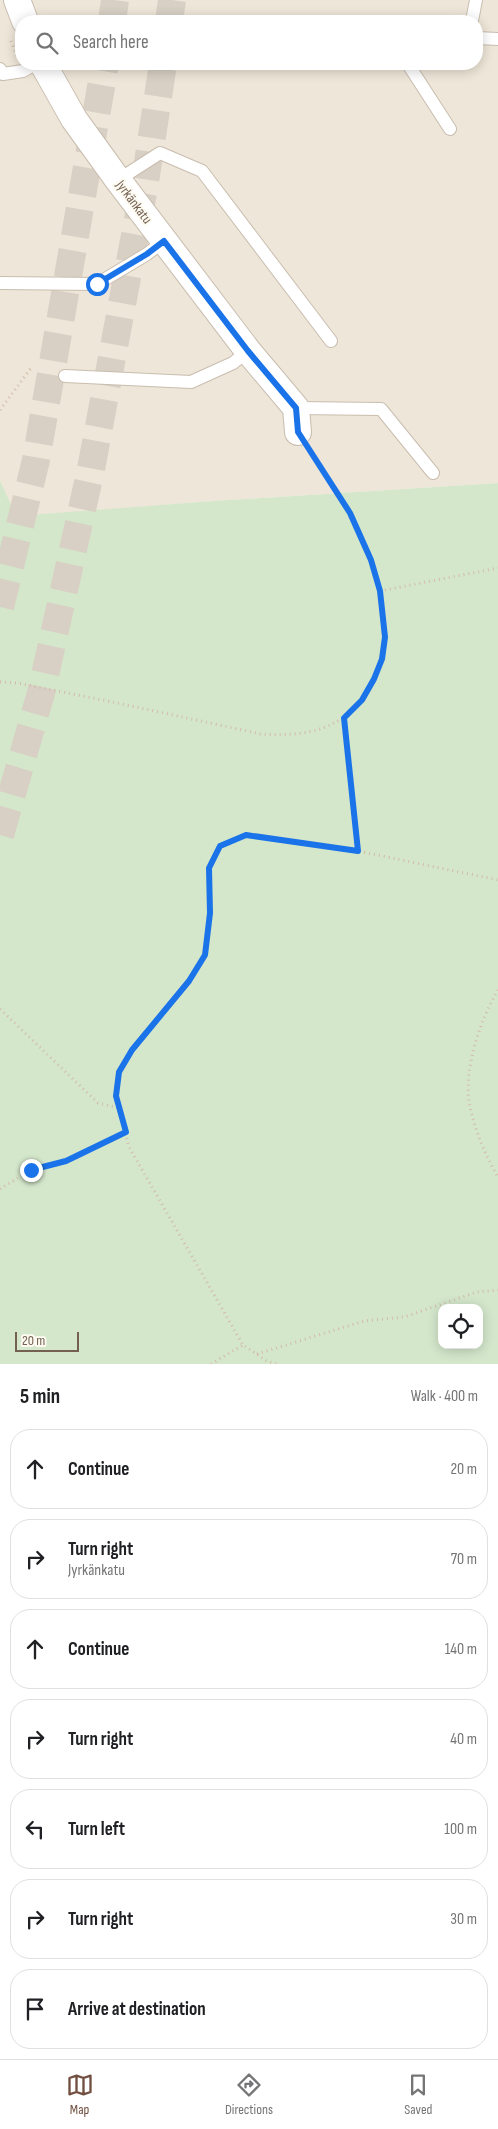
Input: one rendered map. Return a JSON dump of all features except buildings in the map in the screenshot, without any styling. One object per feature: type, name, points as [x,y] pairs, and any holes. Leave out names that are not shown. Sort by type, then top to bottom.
[{"type":"street","points":[[17,0],[23,15]]},
{"type":"street","name":"Jyrkänkatu","points":[[46,70],[74,119],[248,351],[297,420]]},
{"type":"lane","points":[[473,15],[476,0]]},
{"type":"lane","points":[[483,38],[498,39]]},
{"type":"lane","points":[[0,69],[3,74],[25,70]]},
{"type":"lane","points":[[412,70],[450,129]]},
{"type":"lane","points":[[118,180],[160,153],[202,171],[330,342]]},
{"type":"lane","points":[[0,283],[97,284],[147,254],[164,241]]},
{"type":"lane","points":[[65,376],[191,382],[232,363],[248,351]]},
{"type":"lane","points":[[297,420],[381,409],[433,473]]},
{"type":"path","points":[[0,410],[31,368]]},
{"type":"path","points":[[0,682],[108,701],[261,734],[284,736],[310,733],[326,728],[344,718],[362,700],[374,679],[382,659],[385,637],[380,591],[371,560],[350,513],[297,420]]},
{"type":"path","points":[[380,591],[498,568]]},
{"type":"path","points":[[344,718],[358,851]]},
{"type":"path","points":[[276,1364],[243,1345],[130,1147],[116,1096],[119,1072],[132,1050],[189,981],[205,955],[210,913],[209,868],[220,846],[246,835],[358,851],[498,880]]},
{"type":"path","points":[[498,990],[490,1002],[471,1056],[469,1100],[481,1140],[498,1177]]},
{"type":"path","points":[[0,1010],[98,1102],[120,1108]]},
{"type":"path","points":[[0,1189],[31,1170],[66,1161],[126,1132]]},
{"type":"path","points":[[256,1354],[364,1321],[404,1317],[477,1292],[498,1290]]},
{"type":"path","points":[[211,1364],[243,1345]]},
{"type":"shaded area","points":[[0,0],[498,0],[498,483],[213,501],[16,517],[0,480]]},
{"type":"green space","points":[[0,480],[16,516],[213,501],[498,483],[498,1364],[0,1364]]},
{"type":"tunnel","points":[[113,15],[115,0]]},
{"type":"tunnel","points":[[170,15],[172,0]]},
{"type":"tunnel","points":[[0,607],[36,460],[104,70]]},
{"type":"tunnel","points":[[0,835],[41,693],[91,469],[145,182],[162,70]]},
{"type":"route","points":[[31,1170],[66,1161],[126,1132],[116,1096],[119,1072],[132,1050],[154,1021],[189,981],[205,955],[210,913],[209,868],[220,846],[246,835],[358,851],[344,718],[362,700],[374,679],[382,659],[385,637],[380,591],[371,560],[350,513],[298,432],[296,408],[248,351],[164,241],[147,254],[97,284]]}]
